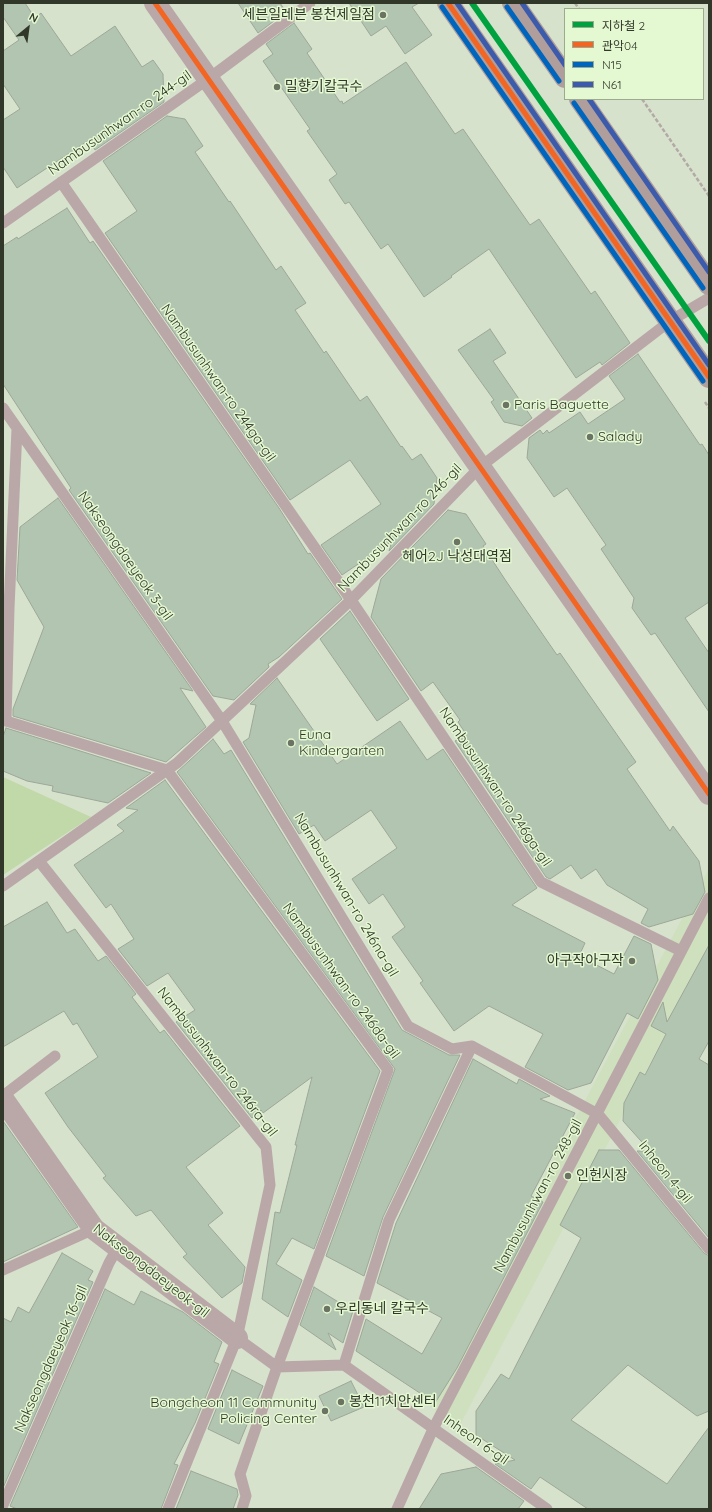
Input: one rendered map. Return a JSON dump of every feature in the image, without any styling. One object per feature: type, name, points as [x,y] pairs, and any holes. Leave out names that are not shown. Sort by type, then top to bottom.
[{"type":"main road","points":[[448,3],[709,377]]},
{"type":"main road","points":[[513,3],[564,76]]},
{"type":"main road","points":[[581,100],[709,284]]},
{"type":"street","points":[[155,3],[709,794]]},
{"type":"street","name":"Nakseongdaeyeok-gil","points":[[3,1099],[94,1228],[238,1338]]},
{"type":"lane","name":"Nambusunhwan-ro 244-gil","points":[[3,223],[208,79],[310,3]]},
{"type":"lane","name":"Nambusunhwan-ro 244ga-gil","points":[[61,182],[351,600]]},
{"type":"lane","name":"Nambusunhwan-ro 246-gil","points":[[3,886],[177,763],[351,600],[480,467],[670,321],[709,298]]},
{"type":"lane","name":"Nakseongdaeyeok 3-gil","points":[[3,408],[222,721]]},
{"type":"lane","points":[[17,429],[9,608],[6,722],[167,770]]},
{"type":"lane","name":"Nambusunhwan-ro 246ga-gil","points":[[351,600],[541,882],[681,950]]},
{"type":"lane","name":"Nambusunhwan-ro 246na-gil","points":[[222,721],[408,1026],[452,1049],[472,1046]]},
{"type":"lane","name":"Nambusunhwan-ro 246da-gil","points":[[167,770],[388,1070],[277,1367]]},
{"type":"lane","name":"Nambusunhwan-ro 246ra-gil","points":[[39,861],[266,1147],[270,1185],[238,1338],[168,1509]]},
{"type":"lane","name":"Nambusunhwan-ro 248-gil","points":[[397,1509],[433,1429],[709,898]]},
{"type":"lane","points":[[238,1338],[277,1367],[344,1365],[389,1220],[472,1046],[598,1114]]},
{"type":"lane","points":[[3,1096],[55,1056]]},
{"type":"lane","name":"Inheon 4-gil","points":[[598,1114],[709,1249]]},
{"type":"lane","points":[[3,1270],[94,1228]]},
{"type":"lane","name":"Nakseongdaeyeok 16-gil","points":[[3,1505],[106,1270],[118,1247]]},
{"type":"lane","name":"Inheon 6-gil","points":[[344,1365],[547,1509]]},
{"type":"lane","points":[[242,1509],[246,1496],[240,1474],[277,1367]]},
{"type":"path","points":[[643,100],[709,196]]},
{"type":"shaded area","points":[[3,777],[91,817],[3,875]]},
{"type":"shaded area","name":"인헌시장","points":[[709,868],[709,951],[459,1427],[424,1402]]},
{"type":"building","points":[[3,3],[25,3],[35,18],[41,13],[71,56],[115,26],[142,67],[153,60],[163,74],[164,102],[95,150],[89,140],[17,188],[3,167],[3,120],[20,109],[3,84],[3,51],[19,40],[3,17]]},
{"type":"building","points":[[238,3],[280,3],[286,12],[258,33]]},
{"type":"building","points":[[349,3],[419,3],[412,7],[432,35],[405,54],[386,26],[371,36]]},
{"type":"building","points":[[294,23],[312,49],[307,53],[340,102],[342,101],[343,104],[406,62],[455,134],[463,129],[530,225],[539,219],[591,294],[595,291],[630,343],[602,365],[600,362],[576,378],[489,249],[424,297],[388,244],[381,249],[349,202],[345,204],[329,180],[337,174],[307,131],[310,129],[263,61],[273,54],[266,44]]},
{"type":"building","points":[[167,116],[185,119],[203,146],[195,152],[276,270],[281,266],[306,303],[295,310],[324,353],[326,351],[360,401],[367,396],[401,447],[402,446],[412,460],[421,454],[437,478],[434,504],[389,551],[392,541],[342,575],[321,545],[381,504],[350,460],[290,500],[105,233],[137,211],[103,161]]},
{"type":"building","points":[[67,208],[90,243],[93,241],[279,508],[308,554],[310,553],[342,599],[279,657],[268,664],[269,667],[234,700],[213,696],[69,490],[71,488],[3,384],[3,246],[17,237],[18,239]]},
{"type":"building","points":[[490,329],[506,353],[493,361],[532,418],[522,426],[504,422],[491,402],[494,400],[458,350]]},
{"type":"building","points":[[638,354],[700,445],[702,444],[709,455],[709,602],[685,618],[709,653],[709,712],[655,633],[651,635],[632,608],[634,598],[601,549],[606,545],[567,488],[554,497],[527,458],[529,438],[540,430],[543,434],[547,430],[549,433],[580,412],[588,424],[625,399],[609,376]]},
{"type":"building","points":[[58,498],[193,691],[180,688],[206,727],[166,762],[13,716],[13,709],[44,627],[17,580],[20,527]]},
{"type":"building","points":[[448,510],[466,514],[486,544],[483,546],[506,581],[557,655],[560,653],[636,762],[627,769],[670,831],[673,826],[699,861],[705,892],[693,914],[649,927],[641,923],[648,909],[607,885],[596,869],[581,879],[571,865],[550,879],[546,877],[455,741],[466,734],[458,722],[460,720],[433,682],[421,691],[371,617],[381,579]]},
{"type":"building","points":[[350,611],[409,699],[377,721],[320,639]]},
{"type":"building","points":[[277,678],[337,764],[400,721],[427,760],[443,749],[537,888],[512,905],[585,943],[579,956],[614,974],[634,936],[651,944],[658,980],[638,1019],[627,1013],[591,1083],[568,1090],[525,1067],[543,1034],[489,1006],[454,1031],[420,983],[423,981],[392,937],[405,927],[383,894],[369,904],[352,879],[397,848],[371,810],[325,841],[314,825],[299,834],[243,742],[249,738],[256,705],[250,704]]},
{"type":"building","points":[[6,728],[151,773],[108,803],[52,791],[53,786],[27,781],[3,771],[3,737]]},
{"type":"building","points":[[213,739],[224,754],[231,750],[402,1030],[449,1055],[460,1055],[383,1217],[364,1276],[326,1256],[395,1069],[177,772]]},
{"type":"building","points":[[165,780],[380,1071],[314,1249],[292,1238],[276,1264],[302,1280],[288,1317],[262,1299],[275,1212],[280,1213],[312,1077],[263,1113],[261,1110],[252,1118],[176,1022],[195,1010],[168,973],[147,986],[118,949],[134,939],[111,904],[106,908],[74,865],[124,831],[117,825],[138,810],[126,808]]},
{"type":"building","points":[[47,902],[67,933],[75,929],[98,961],[106,956],[136,994],[132,997],[160,1033],[164,1030],[240,1126],[186,1167],[223,1213],[208,1225],[245,1267],[242,1283],[222,1298],[183,1257],[187,1254],[151,1210],[136,1216],[103,1178],[106,1176],[68,1127],[45,1093],[98,1057],[77,1023],[73,1025],[64,1011],[3,1047],[3,927]]},
{"type":"building","points":[[709,945],[709,1041],[699,1059],[709,1065],[709,1238],[637,1151],[650,1151],[623,1121],[624,1103],[640,1072],[645,1075],[666,1034],[651,1026],[663,1002],[667,1022]]},
{"type":"building","points":[[473,1059],[517,1084],[519,1079],[550,1096],[540,1099],[575,1113],[531,1196],[543,1202],[457,1368],[435,1403],[356,1351],[366,1319],[422,1354],[442,1318],[377,1283],[396,1223]]},
{"type":"building","points":[[3,1121],[78,1227],[3,1262]]},
{"type":"building","points":[[599,1150],[619,1150],[704,1253],[709,1256],[709,1411],[697,1416],[628,1365],[571,1420],[667,1484],[709,1427],[709,1509],[588,1509],[540,1477],[531,1489],[495,1464],[515,1460],[476,1435],[476,1411],[501,1374],[509,1379],[581,1238],[560,1225]]},
{"type":"building","points":[[62,1253],[93,1271],[88,1280],[93,1282],[3,1488],[3,1318],[11,1322],[18,1307],[29,1313]]},
{"type":"building","points":[[314,1287],[353,1311],[343,1343],[328,1333],[336,1350],[300,1325]]},
{"type":"building","points":[[105,1289],[134,1305],[141,1291],[183,1312],[222,1342],[214,1362],[219,1364],[195,1423],[174,1464],[178,1465],[161,1509],[17,1509],[10,1506]]},
{"type":"building","points":[[232,1370],[263,1386],[239,1444],[208,1429]]},
{"type":"building","name":"봉천11치안센터","points":[[351,1381],[364,1407],[331,1421],[319,1396]]},
{"type":"building","points":[[476,1467],[524,1501],[518,1509],[419,1509],[441,1474]]},
{"type":"building","points":[[191,1471],[237,1489],[238,1495],[233,1509],[176,1509]]},
{"type":"metro line","name":"2","points":[[472,3],[709,341]]},
{"type":"transit line","name":"관악04","points":[[155,3],[709,794]]},
{"type":"transit line","name":"관악04","points":[[448,3],[709,377]]},
{"type":"transit line","name":"N61","points":[[457,3],[709,365]]},
{"type":"transit line","name":"N61","points":[[522,3],[564,64]]},
{"type":"transit line","name":"N15","points":[[442,7],[703,381]]},
{"type":"transit line","name":"N15","points":[[507,7],[559,81]]},
{"type":"transit line","name":"N61","points":[[590,100],[709,272]]},
{"type":"transit line","name":"N15","points":[[574,103],[703,288]]},
{"type":"place","name":"세븐일레븐 봉천제일점","points":[[383,15]]},
{"type":"place","name":"밀향기칼국수","points":[[277,87]]},
{"type":"place","name":"Paris Baguette","points":[[506,405]]},
{"type":"place","name":"Salady","points":[[590,437]]},
{"type":"place","name":"헤어2J 낙성대역점","points":[[457,542]]},
{"type":"place","name":"Euna Kindergarten","points":[[291,743]]},
{"type":"place","name":"아구작아구작","points":[[632,961]]},
{"type":"place","name":"인헌시장","points":[[568,1176]]},
{"type":"place","name":"우리동네 칼국수","points":[[327,1309]]},
{"type":"place","name":"봉천11치안센터","points":[[341,1402]]},
{"type":"place","name":"Bongcheon 11 Community Policing Center","points":[[325,1411]]}]
